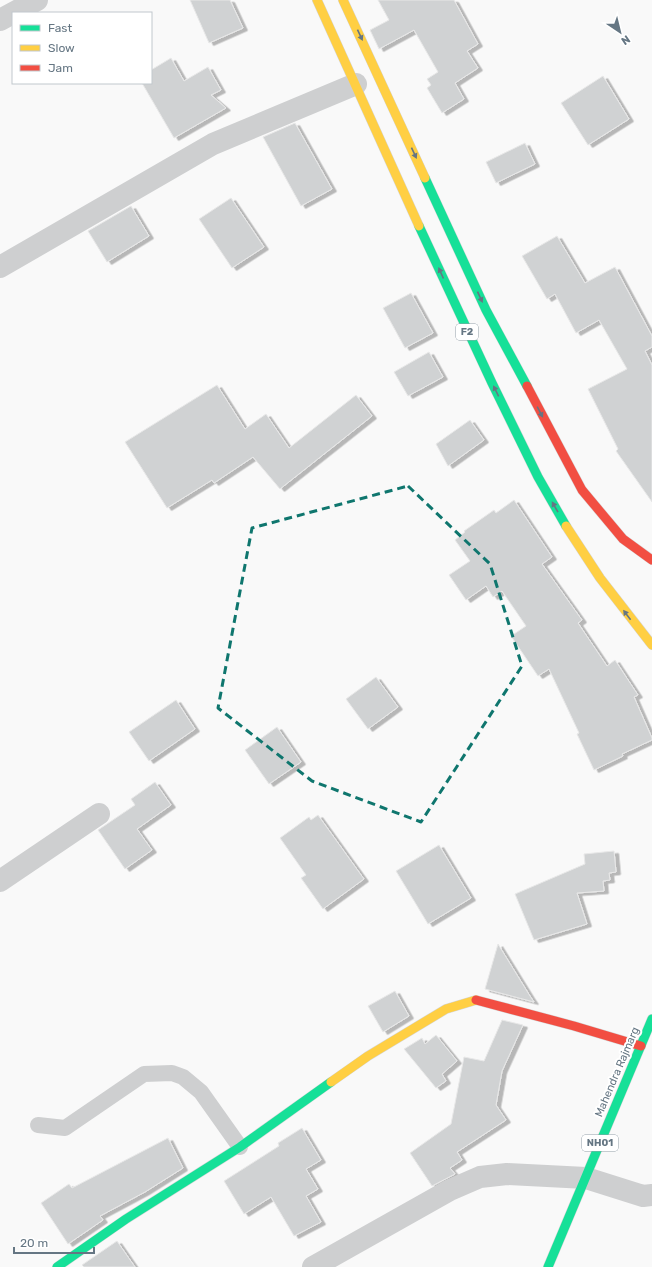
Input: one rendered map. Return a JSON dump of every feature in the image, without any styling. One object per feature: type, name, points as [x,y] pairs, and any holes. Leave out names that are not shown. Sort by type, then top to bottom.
[{"type":"main road","name":"F2","points":[[317,0],[462,320],[555,507],[628,617],[652,644]]},
{"type":"main road","name":"F2","points":[[343,0],[486,310],[582,490],[623,539],[652,560]]},
{"type":"main road","points":[[57,1267],[126,1219],[240,1147],[368,1056],[446,1009],[476,1000],[574,1026],[640,1046]]},
{"type":"main road","name":"Mahendra Rajmarg","points":[[548,1267],[652,1019]]},
{"type":"street","points":[[15,12],[37,0]]},
{"type":"street","points":[[0,20],[12,14]]},
{"type":"street","points":[[0,267],[213,144],[356,84]]},
{"type":"street","points":[[0,882],[99,814]]},
{"type":"street","points":[[313,1267],[450,1190],[480,1177],[507,1174],[586,1178],[644,1196],[652,1195]]},
{"type":"lane","points":[[38,1125],[64,1128],[144,1074],[172,1073],[183,1077],[201,1092],[240,1147]]},
{"type":"highlighted area","points":[[408,486],[490,564],[522,666],[421,822],[312,781],[218,708],[252,528]]},
{"type":"building","points":[[190,0],[230,0],[243,28],[209,43]]},
{"type":"building","points":[[378,0],[454,0],[478,44],[467,51],[478,68],[455,83],[464,99],[442,113],[427,88],[431,85],[427,79],[438,72],[414,30],[379,49],[370,30],[389,20]]},
{"type":"building","points":[[171,58],[184,81],[208,67],[221,90],[211,95],[226,108],[174,138],[143,84],[152,84],[152,69]]},
{"type":"building","points":[[603,76],[629,119],[588,145],[561,103]]},
{"type":"building","points":[[295,123],[332,189],[301,206],[263,137]]},
{"type":"building","points":[[525,143],[535,164],[496,183],[486,162]]},
{"type":"building","points":[[231,198],[264,247],[232,268],[199,219]]},
{"type":"building","points":[[131,206],[149,236],[107,262],[88,231]]},
{"type":"building","points":[[557,236],[585,283],[615,267],[652,336],[652,347],[645,351],[652,365],[652,502],[616,451],[618,449],[588,389],[627,369],[599,320],[576,333],[555,294],[547,299],[522,256]]},
{"type":"building","points":[[411,293],[433,333],[405,348],[383,308]]},
{"type":"building","points":[[429,352],[443,377],[408,396],[394,372]]},
{"type":"building","points":[[217,385],[245,429],[266,414],[289,448],[356,395],[372,416],[280,489],[253,457],[214,483],[212,480],[167,508],[125,442]]},
{"type":"building","points":[[470,420],[484,440],[448,466],[436,444]]},
{"type":"building","points":[[514,500],[552,557],[542,564],[582,620],[578,623],[607,666],[615,660],[638,695],[634,697],[652,738],[652,740],[622,754],[623,756],[594,770],[577,734],[579,733],[549,669],[538,676],[511,636],[526,626],[502,591],[493,597],[486,586],[466,600],[449,575],[470,561],[455,540],[465,532],[464,531],[494,510],[496,513]]},
{"type":"building","points":[[376,677],[398,707],[368,729],[346,699]]},
{"type":"building","points":[[176,700],[195,729],[149,761],[129,732]]},
{"type":"building","points":[[277,727],[301,762],[269,784],[245,750]]},
{"type":"building","points":[[155,782],[171,805],[137,829],[152,850],[125,869],[98,830],[135,805],[131,799]]},
{"type":"building","points":[[318,815],[364,879],[323,909],[301,878],[306,875],[280,838],[309,817],[311,820]]},
{"type":"building","points":[[439,845],[471,898],[428,924],[396,871]]},
{"type":"building","points":[[614,851],[616,872],[609,873],[610,880],[603,881],[604,891],[577,893],[587,924],[534,940],[515,894],[585,864],[584,854]]},
{"type":"building","points":[[498,944],[530,996],[534,1002],[485,989]]},
{"type":"building","points":[[395,991],[409,1016],[383,1032],[368,1006]]},
{"type":"building","points":[[502,1020],[523,1025],[502,1071],[496,1105],[506,1120],[457,1152],[462,1160],[450,1168],[455,1174],[432,1186],[410,1153],[451,1124],[464,1057],[484,1061]]},
{"type":"building","points":[[436,1035],[457,1061],[442,1074],[446,1081],[436,1088],[404,1049],[422,1038],[425,1044]]},
{"type":"building","points":[[302,1128],[321,1160],[306,1169],[318,1189],[306,1196],[321,1222],[294,1236],[271,1197],[244,1214],[224,1181],[279,1146],[278,1143]]},
{"type":"building","points":[[168,1138],[183,1168],[145,1192],[100,1216],[103,1220],[68,1244],[41,1203],[69,1184],[72,1188]]},
{"type":"building","points":[[117,1241],[135,1267],[84,1267],[82,1265]]},
{"type":"traffic: fast","points":[[425,178],[486,310],[527,386]]},
{"type":"traffic: fast","points":[[419,226],[492,383],[538,477],[566,526]]},
{"type":"traffic: fast","points":[[548,1267],[652,1019]]},
{"type":"traffic: fast","points":[[57,1267],[126,1219],[240,1147],[331,1082]]},
{"type":"traffic: slow","points":[[317,0],[419,226]]},
{"type":"traffic: slow","points":[[343,0],[425,178]]},
{"type":"traffic: slow","points":[[566,526],[600,578],[652,645]]},
{"type":"traffic: slow","points":[[331,1082],[368,1056],[446,1009],[476,1000]]},
{"type":"traffic: jam","points":[[527,386],[582,490],[623,539],[652,560]]},
{"type":"traffic: jam","points":[[476,1000],[574,1026],[641,1046]]}]
